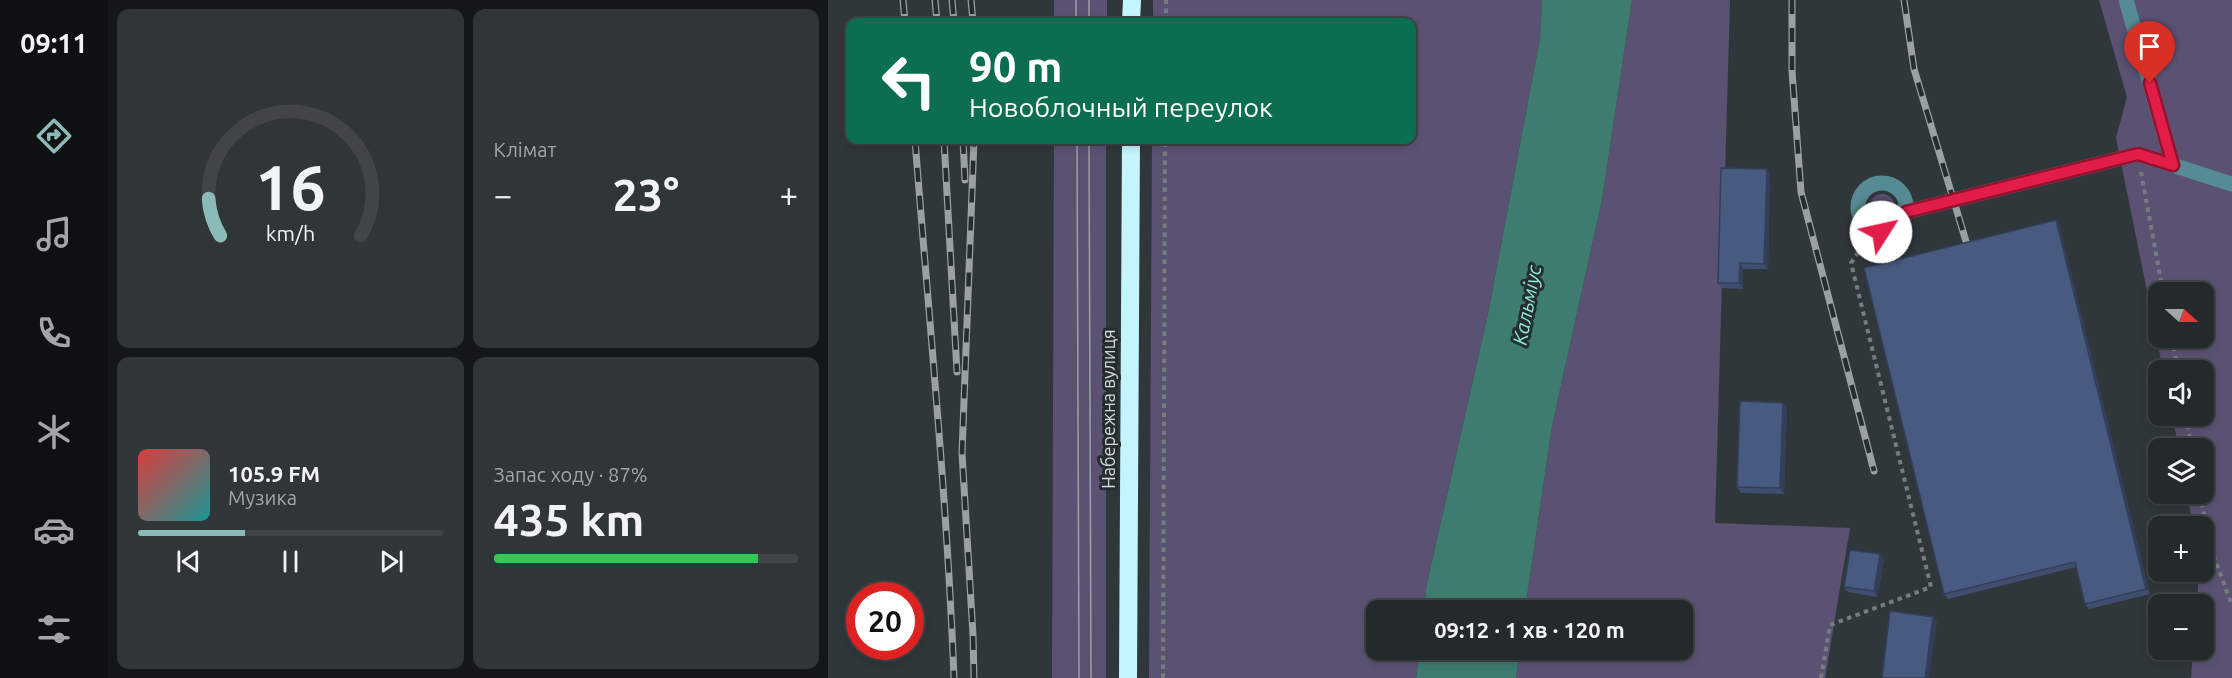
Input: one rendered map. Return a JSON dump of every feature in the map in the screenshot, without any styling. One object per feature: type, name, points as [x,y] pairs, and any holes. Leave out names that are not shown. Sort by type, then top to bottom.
[{"type":"highway","points":[[1131,18],[1132,0]]},
{"type":"highway","name":"Набережна вулиця","points":[[1128,678],[1131,144]]},
{"type":"street","points":[[2126,0],[2173,165]]},
{"type":"street","points":[[1906,212],[2138,154],[2232,184]]},
{"type":"street","points":[[1883,183],[1891,185],[1903,195],[1906,212],[1903,220],[1890,230],[1873,230],[1861,219],[1858,203],[1867,188],[1883,183]]},
{"type":"path","points":[[1166,0],[1166,18]]},
{"type":"path","points":[[1163,678],[1165,144]]},
{"type":"path","points":[[2138,154],[2161,282]]},
{"type":"path","points":[[1821,678],[1830,625],[1930,587],[1851,263],[1873,230]]},
{"type":"path","points":[[2202,504],[2210,545],[2232,606]]},
{"type":"shaded area","points":[[1054,0],[1107,0],[1107,18],[1054,18]]},
{"type":"shaded area","points":[[1153,0],[1542,0],[1540,38],[1488,314],[1425,600],[1366,600],[1366,660],[1419,660],[1416,678],[1149,678],[1152,144],[1416,144],[1416,18],[1153,18]]},
{"type":"shaded area","points":[[1632,0],[1730,0],[1715,523],[1850,528],[1825,678],[1516,678],[1519,660],[1693,660],[1693,600],[1526,600],[1552,426],[1602,200]]},
{"type":"shaded area","points":[[2099,0],[2232,0],[2232,678],[2191,678],[2192,660],[2214,660],[2214,594],[2198,594],[2198,582],[2214,582],[2214,516],[2191,516],[2189,504],[2214,504],[2214,438],[2177,438],[2174,426],[2214,426],[2214,360],[2161,360],[2159,348],[2214,348],[2214,282],[2148,282],[2148,296],[2116,138],[2127,97]]},
{"type":"shaded area","points":[[1054,144],[1106,144],[1106,678],[1052,678]]},
{"type":"shaded area","points":[[1882,194],[1891,198],[1895,207],[1891,216],[1882,220],[1873,216],[1869,207],[1873,198]]},
{"type":"water","name":"Кальміус","points":[[1542,0],[1632,0],[1602,200],[1552,426],[1526,600],[1425,600],[1488,314],[1540,38]]},
{"type":"water","points":[[1419,660],[1519,660],[1516,678],[1416,678]]},
{"type":"building","points":[[1721,168],[1767,169],[1764,264],[1740,263],[1739,283],[1718,283]]},
{"type":"building","points":[[2056,220],[2146,589],[2085,604],[2075,562],[1944,594],[1864,268]]},
{"type":"building","points":[[1740,401],[1783,403],[1780,488],[1737,487]]},
{"type":"building","points":[[1850,550],[1880,554],[1874,591],[1844,587]]},
{"type":"building","points":[[1890,611],[1933,617],[1925,678],[1882,678]]},
{"type":"tram line","points":[[1076,0],[1076,18]]},
{"type":"tram line","points":[[1089,0],[1089,18]]},
{"type":"tram line","points":[[1077,144],[1079,678]]},
{"type":"tram line","points":[[1089,144],[1091,678]]},
{"type":"railway","points":[[903,0],[905,18]]},
{"type":"railway","points":[[935,0],[937,18]]},
{"type":"railway","points":[[952,0],[954,18]]},
{"type":"railway","points":[[971,0],[973,18]]},
{"type":"railway","points":[[1792,0],[1792,71],[1801,192],[1874,471]]},
{"type":"railway","points":[[1904,0],[1914,69],[1968,248]]},
{"type":"railway","points":[[915,144],[942,476],[954,678]]},
{"type":"railway","points":[[944,144],[957,372]]},
{"type":"railway","points":[[963,144],[965,180]]},
{"type":"railway","points":[[974,144],[962,453],[974,678]]},
{"type":"route","points":[[1881,232],[1897,226],[1903,220],[1906,212],[2138,154],[2173,165],[2150,83]]}]
